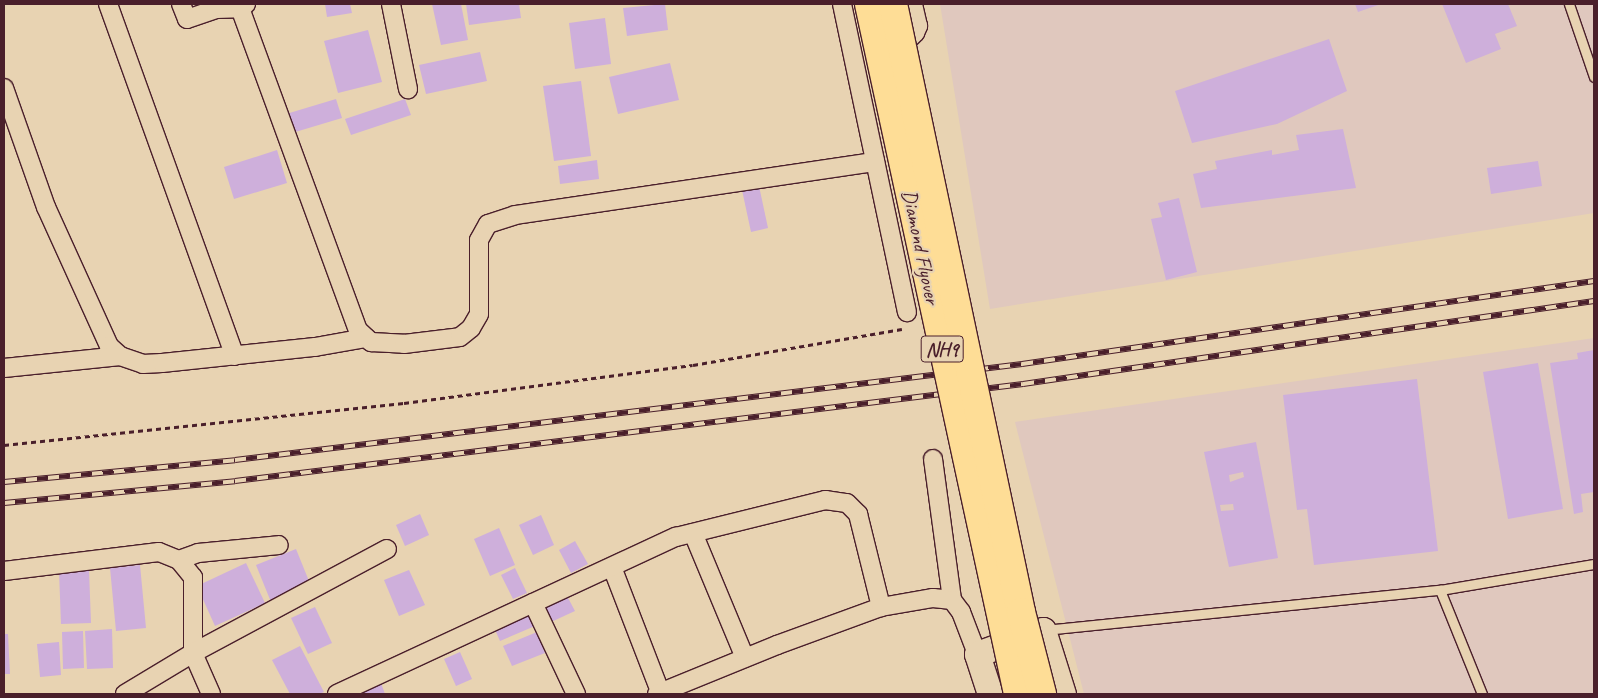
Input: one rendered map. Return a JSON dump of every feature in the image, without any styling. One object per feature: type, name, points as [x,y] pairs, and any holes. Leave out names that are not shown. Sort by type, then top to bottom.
[{"type":"highway","name":"Diamond Flyover","points":[[869,4],[1018,694]]},
{"type":"highway","name":"Diamond Flyover","points":[[893,4],[1021,612],[1042,694]]},
{"type":"street","points":[[108,4],[235,356]]},
{"type":"street","points":[[181,4],[187,19],[216,9],[243,6],[358,330],[371,342],[404,344],[460,337],[471,328],[479,314],[478,240],[488,224],[515,215],[875,162]]},
{"type":"street","points":[[391,4],[408,89]]},
{"type":"street","points":[[842,4],[908,320]]},
{"type":"street","points":[[852,48],[911,37],[918,26],[913,4]]},
{"type":"street","points":[[4,88],[46,207],[109,346],[120,356],[143,364],[316,348],[366,338]]},
{"type":"street","points":[[4,368],[120,356]]},
{"type":"street","points":[[933,459],[952,600],[961,612],[990,694]]},
{"type":"street","points":[[337,694],[612,567],[693,533],[825,500],[846,503],[858,514],[881,607]]},
{"type":"street","points":[[693,533],[745,658]]},
{"type":"street","points":[[179,560],[198,553],[280,545]]},
{"type":"street","points":[[125,694],[193,653],[387,549]]},
{"type":"street","points":[[4,571],[159,552],[179,560],[193,577],[193,653],[211,694]]},
{"type":"street","points":[[612,567],[659,694],[745,658],[881,607],[934,598],[952,600]]},
{"type":"street","points":[[533,603],[576,694]]},
{"type":"street","points":[[977,654],[1043,630],[1063,694]]},
{"type":"lane","points":[[1569,4],[1594,76]]},
{"type":"lane","points":[[1043,630],[1440,590],[1594,564]]},
{"type":"lane","points":[[1440,590],[1482,694]]},
{"type":"path","points":[[4,445],[404,403],[693,365],[908,320]]},
{"type":"shaded area","points":[[940,4],[1594,4],[1594,213],[990,309]]},
{"type":"shaded area","points":[[1594,338],[1594,694],[1084,694],[1015,422]]},
{"type":"building","points":[[325,4],[350,4],[352,13],[327,17]]},
{"type":"building","points":[[432,4],[461,4],[468,40],[441,45]]},
{"type":"building","points":[[466,4],[519,4],[521,18],[469,25]]},
{"type":"building","points":[[665,4],[668,30],[627,36],[623,8]]},
{"type":"building","points":[[1355,4],[1381,4],[1358,12]]},
{"type":"building","points":[[1442,4],[1508,4],[1517,26],[1495,34],[1501,49],[1466,63]]},
{"type":"building","points":[[605,18],[611,64],[575,69],[569,23]]},
{"type":"building","points":[[368,30],[382,82],[338,93],[324,41]]},
{"type":"building","points":[[1329,39],[1347,91],[1277,124],[1192,143],[1175,91]]},
{"type":"building","points":[[480,52],[487,81],[426,94],[419,65]]},
{"type":"building","points":[[670,63],[679,100],[618,114],[609,77]]},
{"type":"building","points":[[581,81],[591,156],[554,161],[543,86]]},
{"type":"building","points":[[336,99],[342,118],[292,133],[286,114]]},
{"type":"building","points":[[405,99],[411,115],[351,135],[345,119]]},
{"type":"building","points":[[1343,129],[1356,188],[1201,208],[1193,174],[1217,169],[1215,161],[1272,150],[1272,155],[1299,150],[1296,135]]},
{"type":"building","points":[[277,150],[287,183],[234,199],[224,167]]},
{"type":"building","points":[[597,160],[599,179],[560,184],[558,166]]},
{"type":"building","points":[[1538,161],[1542,186],[1491,194],[1487,168]]},
{"type":"building","points":[[759,186],[768,228],[751,232],[742,190]]},
{"type":"building","points":[[1179,198],[1197,272],[1166,280],[1151,219],[1162,217],[1158,203]]},
{"type":"building","points":[[1594,350],[1594,492],[1581,494],[1583,512],[1574,514],[1550,363],[1578,359],[1577,353]]},
{"type":"building","points":[[1538,363],[1563,509],[1508,519],[1483,372]]},
{"type":"building","points":[[1417,379],[1438,551],[1314,565],[1307,509],[1297,510],[1283,395]]},
{"type":"building","points":[[1256,442],[1278,558],[1229,567],[1204,452]],"holes":[[[1243,472],[1244,477],[1230,482],[1229,475]],[[1233,504],[1234,510],[1221,511],[1220,505]]]},
{"type":"building","points":[[420,514],[429,535],[405,546],[396,525]]},
{"type":"building","points":[[541,515],[554,545],[533,555],[519,525]]},
{"type":"building","points":[[499,528],[515,565],[490,576],[474,539]]},
{"type":"building","points":[[575,541],[588,564],[571,573],[559,550]]},
{"type":"building","points":[[296,549],[311,586],[271,602],[256,565]]},
{"type":"building","points":[[246,563],[265,603],[215,626],[197,586]]},
{"type":"building","points":[[140,565],[146,628],[116,631],[110,568]]},
{"type":"building","points":[[515,568],[527,593],[513,599],[501,575]]},
{"type":"building","points":[[89,570],[91,623],[61,624],[59,571]]},
{"type":"building","points":[[409,570],[425,605],[399,616],[384,580]]},
{"type":"building","points":[[567,596],[575,611],[551,622],[544,608]]},
{"type":"building","points":[[315,607],[332,643],[308,654],[291,618]]},
{"type":"building","points":[[528,610],[535,626],[500,641],[493,625]]},
{"type":"building","points":[[112,629],[113,668],[87,669],[85,631]]},
{"type":"building","points":[[83,631],[84,668],[63,669],[62,632]]},
{"type":"building","points":[[537,632],[545,653],[512,666],[503,646]]},
{"type":"building","points":[[4,634],[8,634],[10,674],[4,674]]},
{"type":"building","points":[[59,642],[61,675],[40,677],[37,644]]},
{"type":"building","points":[[300,646],[324,692],[319,694],[290,694],[272,660]]},
{"type":"building","points":[[460,652],[472,679],[456,686],[444,659]]},
{"type":"building","points":[[381,683],[385,694],[348,694]]},
{"type":"railway","points":[[4,482],[235,460],[1022,364],[1594,281]]},
{"type":"railway","points":[[4,503],[235,481],[1023,384],[1594,301]]}]
